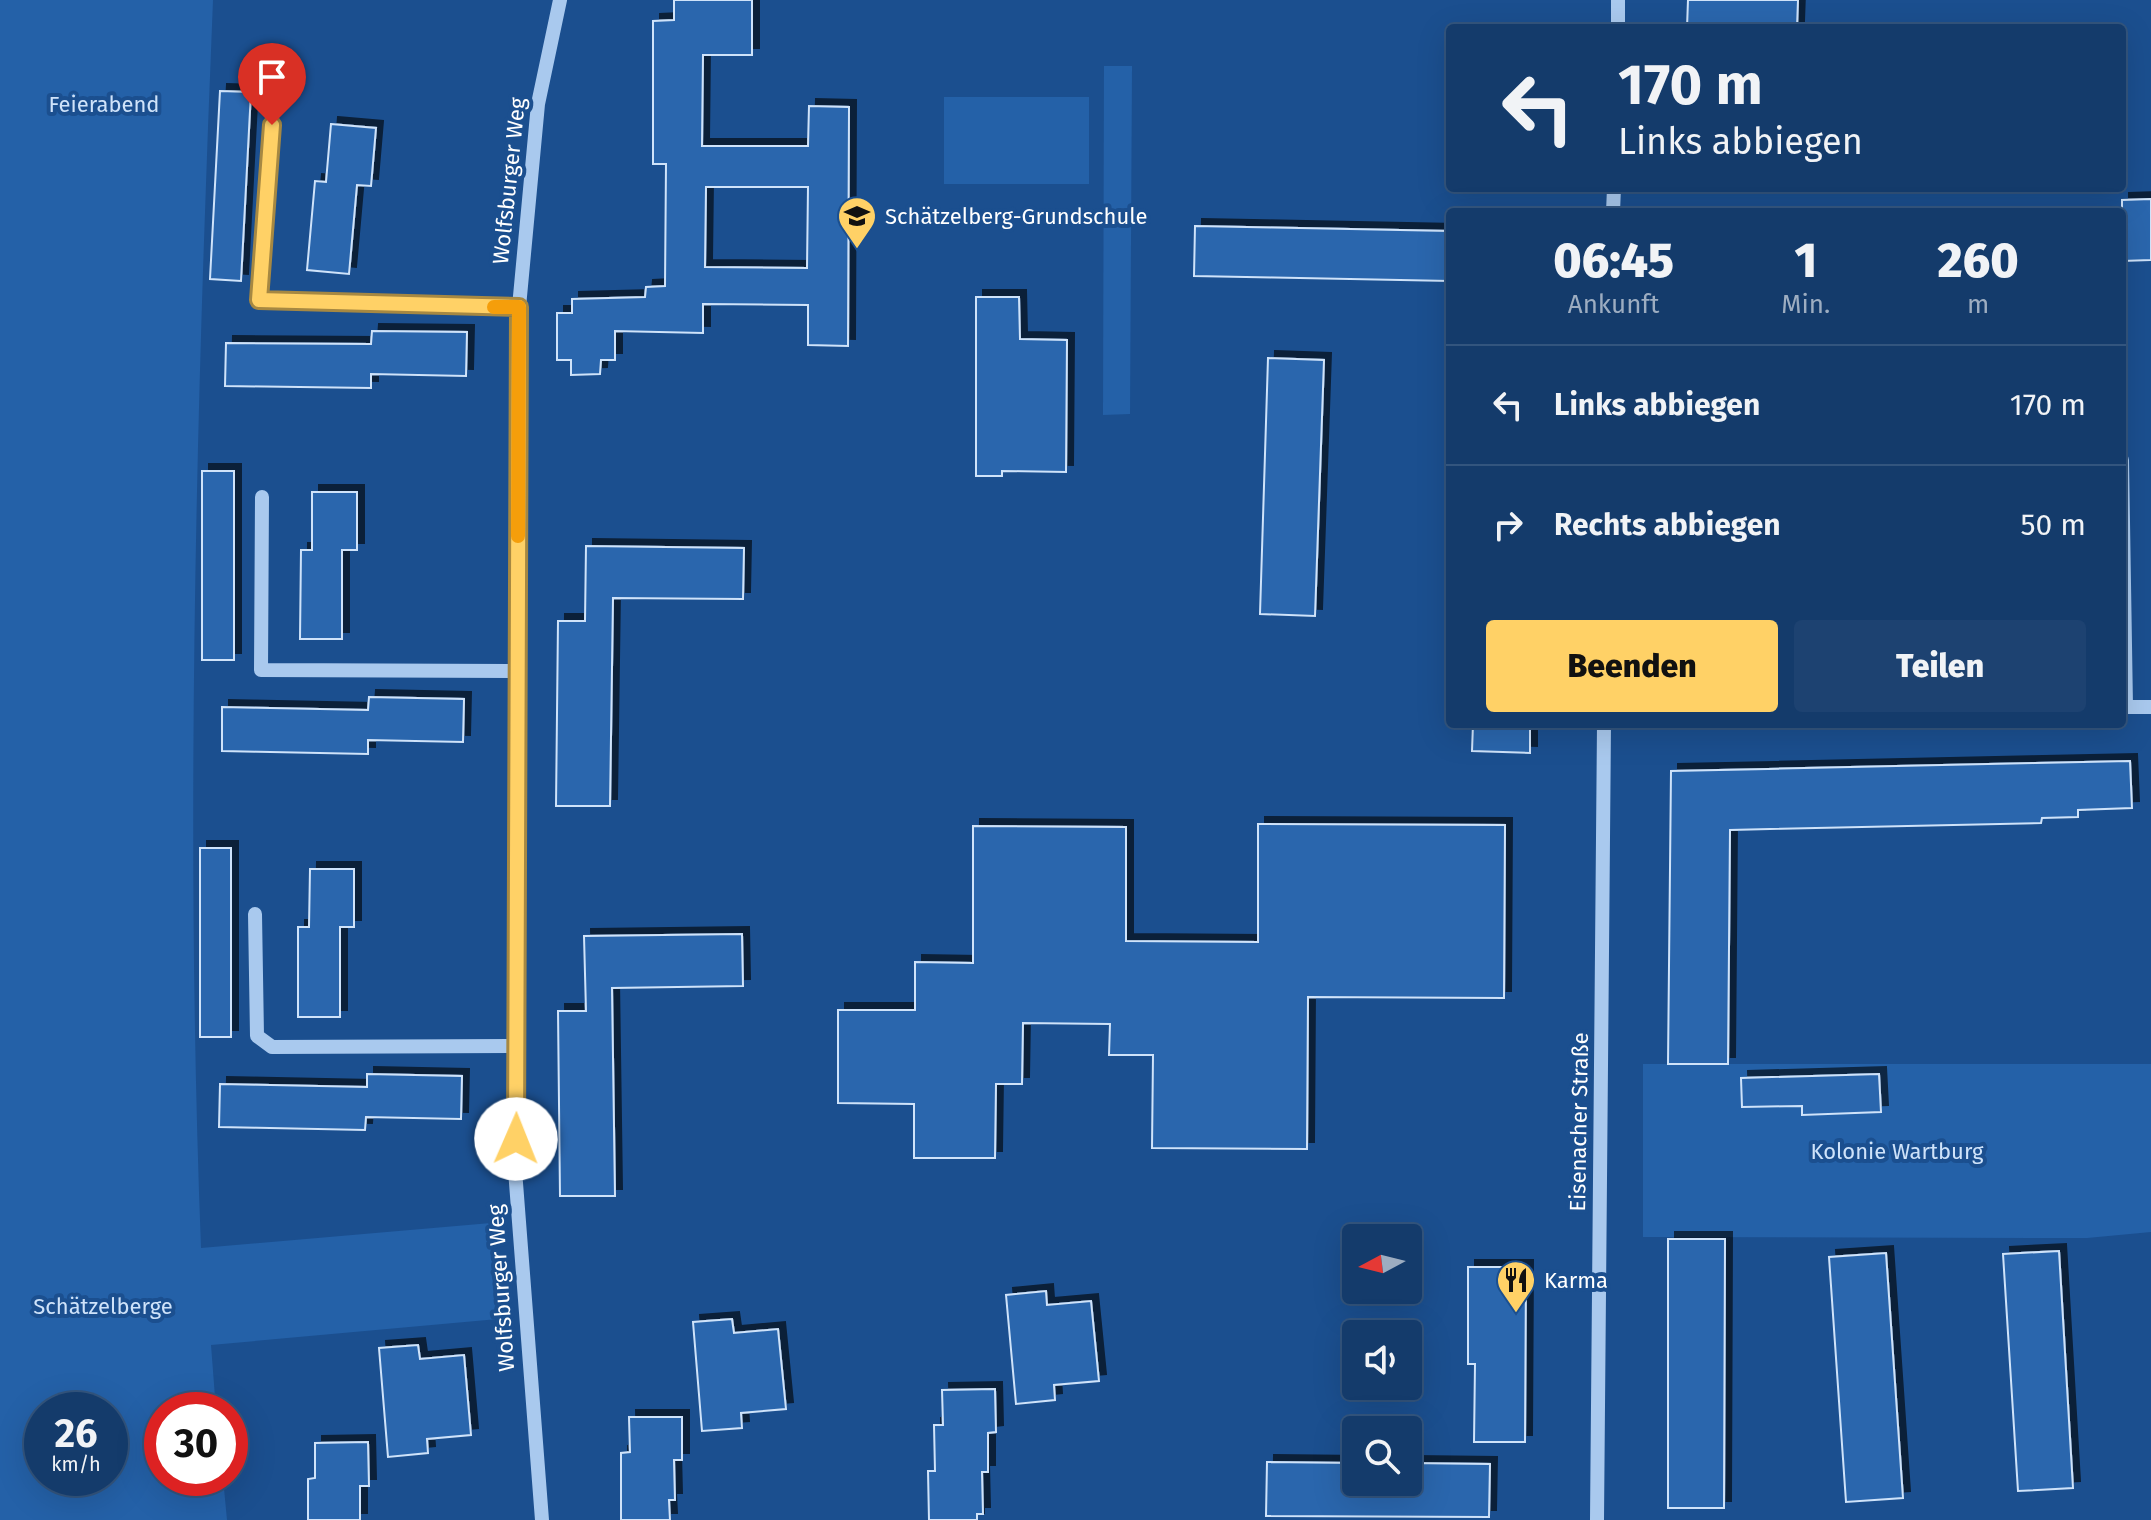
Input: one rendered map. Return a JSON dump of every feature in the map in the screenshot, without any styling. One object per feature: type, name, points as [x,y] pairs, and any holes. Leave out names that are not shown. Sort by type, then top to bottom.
[{"type":"street","name":"Wolfsburger Weg","points":[[542,1520],[515,1170],[519,307],[538,104],[560,0]]},
{"type":"street","points":[[1618,0],[1618,24]]},
{"type":"street","points":[[272,125],[259,300],[519,307]]},
{"type":"street","points":[[262,497],[261,670],[518,671]]},
{"type":"street","points":[[2126,707],[2151,707]]},
{"type":"street","name":"Eisenacher Straße","points":[[1597,1520],[1604,728]]},
{"type":"street","points":[[255,914],[257,1036],[272,1047],[516,1046]]},
{"type":"green space","name":"Schätzelberge","points":[[0,0],[213,0],[198,468],[193,780],[201,1248],[491,1223],[498,1319],[211,1345],[215,1392],[144,1392],[144,1496],[225,1496],[227,1520],[0,1520]]},
{"type":"green space","points":[[1104,66],[1132,66],[1130,414],[1103,415]]},
{"type":"green space","points":[[944,97],[1089,97],[1089,184],[944,184]]},
{"type":"green space","name":"Kolonie Wartburg","points":[[1643,1064],[2151,1064],[2151,1232],[2087,1238],[1643,1237]]},
{"type":"building","points":[[674,0],[752,0],[752,55],[703,55],[702,146],[808,146],[809,106],[849,107],[848,346],[808,345],[808,305],[703,304],[703,333],[615,331],[615,360],[601,360],[600,374],[571,375],[571,360],[557,360],[557,313],[572,313],[572,299],[645,297],[646,287],[665,286],[666,164],[653,164],[653,21],[674,20]],"holes":[[[706,187],[808,187],[807,268],[705,267]]]},
{"type":"building","points":[[1688,0],[1798,0],[1797,24],[1687,24]]},
{"type":"building","points":[[220,91],[251,92],[241,281],[210,279]]},
{"type":"building","points":[[331,124],[376,128],[371,186],[357,185],[349,274],[307,270],[315,181],[326,182]]},
{"type":"building","points":[[2151,199],[2151,260],[2126,261],[2126,208],[2122,208],[2122,200]]},
{"type":"building","points":[[1195,226],[1446,231],[1446,281],[1194,276]]},
{"type":"building","points":[[976,297],[1019,297],[1020,339],[1067,340],[1066,472],[1002,471],[1002,476],[976,476]]},
{"type":"building","points":[[372,331],[467,332],[466,376],[371,374],[371,388],[225,386],[226,343],[371,344]]},
{"type":"building","points":[[1268,358],[1324,360],[1315,616],[1260,614]]},
{"type":"building","points":[[202,471],[234,471],[234,660],[202,660]]},
{"type":"building","points":[[312,492],[357,492],[357,550],[342,550],[342,639],[300,639],[301,550],[312,550]]},
{"type":"building","points":[[586,546],[744,548],[743,599],[613,598],[610,806],[556,806],[558,621],[585,621]]},
{"type":"building","points":[[369,697],[464,699],[463,742],[368,740],[368,754],[222,751],[222,707],[368,710]]},
{"type":"building","points":[[1473,728],[1530,728],[1530,753],[1472,751]]},
{"type":"building","points":[[2130,761],[2132,808],[2078,810],[2078,817],[2042,818],[2041,823],[1730,830],[1728,1064],[1668,1064],[1671,771]]},
{"type":"building","points":[[1258,824],[1505,825],[1504,998],[1308,997],[1307,1149],[1152,1148],[1153,1055],[1109,1055],[1110,1024],[1023,1023],[1022,1084],[996,1084],[995,1158],[914,1158],[914,1104],[838,1103],[838,1010],[915,1010],[915,962],[973,963],[973,826],[1126,827],[1126,941],[1258,942]]},
{"type":"building","points":[[200,848],[231,848],[231,1037],[200,1037]]},
{"type":"building","points":[[310,869],[354,869],[354,927],[340,927],[340,1017],[298,1017],[298,927],[309,927]]},
{"type":"building","points":[[742,934],[743,986],[612,988],[615,1196],[560,1196],[558,1011],[586,1011],[584,936]]},
{"type":"building","points":[[367,1074],[462,1076],[461,1119],[366,1117],[365,1130],[219,1127],[220,1084],[367,1087]]},
{"type":"building","points":[[1879,1074],[1881,1112],[1802,1115],[1802,1106],[1742,1107],[1741,1078]]},
{"type":"building","points":[[1668,1239],[1725,1239],[1724,1508],[1668,1508]]},
{"type":"building","points":[[2059,1251],[2073,1488],[2018,1491],[2003,1254]]},
{"type":"building","points":[[1886,1253],[1903,1498],[1846,1502],[1829,1257]]},
{"type":"building","points":[[1468,1267],[1526,1267],[1525,1442],[1474,1442],[1475,1364],[1468,1364]]},
{"type":"building","points":[[1046,1291],[1047,1305],[1091,1301],[1099,1381],[1054,1385],[1055,1400],[1016,1404],[1006,1295]]},
{"type":"building","points":[[732,1319],[734,1333],[778,1329],[786,1409],[741,1413],[742,1428],[702,1431],[693,1322]]},
{"type":"building","points":[[418,1345],[420,1359],[464,1355],[471,1435],[427,1439],[428,1453],[388,1457],[379,1348]]},
{"type":"building","points":[[995,1389],[996,1432],[988,1433],[988,1472],[982,1472],[983,1514],[977,1514],[977,1520],[929,1520],[928,1471],[935,1471],[934,1425],[943,1425],[942,1390]]},
{"type":"building","points":[[629,1417],[682,1417],[682,1460],[674,1460],[675,1500],[669,1500],[670,1520],[621,1520],[621,1453],[630,1452]]},
{"type":"building","points":[[368,1442],[369,1486],[360,1486],[360,1520],[308,1520],[308,1479],[315,1478],[315,1443]]},
{"type":"building","points":[[1267,1462],[1342,1463],[1342,1496],[1422,1496],[1422,1463],[1490,1464],[1489,1517],[1266,1516]]},
{"type":"slow traffic","points":[[494,307],[519,307],[518,536]]},
{"type":"place","name":"Schätzelberg-Grundschule","points":[[857,250]]},
{"type":"place","name":"Karma","points":[[1516,1314]]},
{"type":"route","points":[[272,125],[259,300],[519,307],[516,1139]]},
{"type":"park label","name":"Feierabend","points":[[104,104]]}]
